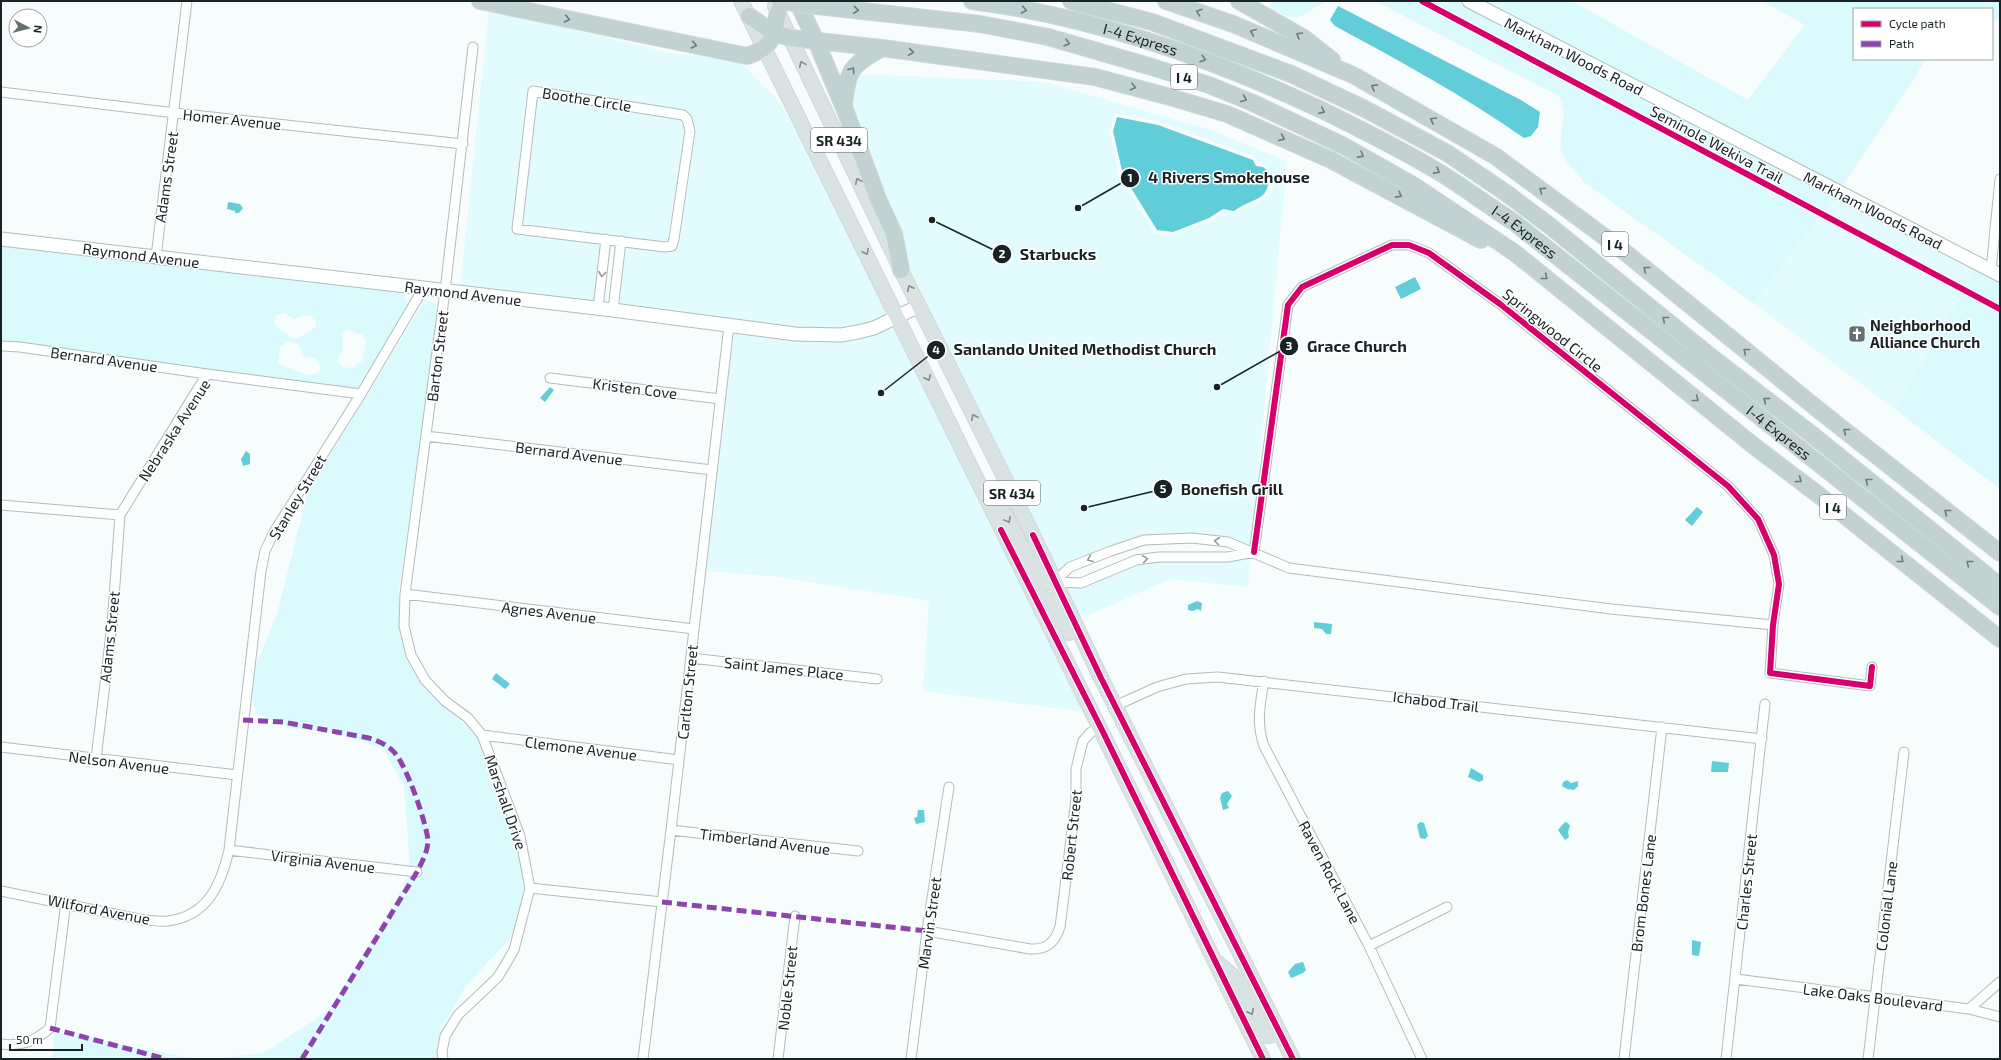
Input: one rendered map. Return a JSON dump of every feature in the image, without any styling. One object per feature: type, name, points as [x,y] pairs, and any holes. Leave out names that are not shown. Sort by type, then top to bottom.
[{"type":"highway","points":[[480,1],[747,56],[765,48],[774,33],[777,5]]},
{"type":"highway","points":[[797,1],[816,40],[844,105],[878,199],[894,234],[901,270]]},
{"type":"highway","name":"I-4 Express","points":[[972,1],[1069,19],[1142,39],[1213,62],[1294,97],[1369,133],[1447,177],[1527,232],[2000,607]]},
{"type":"highway","name":"I-4 Express","points":[[1071,1],[1152,22],[1291,74],[1365,109],[1447,153],[1506,193],[1550,226],[1710,356],[1810,433],[1945,544],[2000,586]]},
{"type":"highway","name":"I 4","points":[[1166,1],[1232,24],[1353,75],[1495,156],[1621,249],[1820,411],[2000,553]]},
{"type":"highway","points":[[1239,1],[1304,38],[1353,75]]},
{"type":"highway","name":"I 4","points":[[777,5],[817,6],[980,24],[1048,37],[1209,85],[1253,103],[1344,146],[1413,185],[1515,253],[1754,446],[1820,496],[2000,639]]},
{"type":"highway","points":[[749,16],[774,33],[791,38],[882,48],[1095,78],[1170,97],[1227,114],[1331,160],[1480,240],[1515,253]]},
{"type":"highway","points":[[844,105],[849,73],[857,63],[882,48]]},
{"type":"main road","name":"SR 434","points":[[741,1],[899,317],[980,488],[1101,728],[1263,1059]]},
{"type":"main road","name":"SR 434","points":[[777,5],[791,38],[901,270],[1033,535],[1100,678],[1293,1059]]},
{"type":"main road","points":[[980,488],[1002,510],[1038,577],[1047,583],[1054,582]]},
{"type":"main road","points":[[1032,590],[1052,602],[1080,653],[1100,678]]},
{"type":"main road","points":[[1213,958],[1232,975],[1262,1034],[1268,1036],[1280,1033]]},
{"type":"street","name":"Adams Street","points":[[156,257],[188,1]]},
{"type":"street","name":"Markham Woods Road","points":[[1469,1],[1995,273]]},
{"type":"street","name":"Barton Street","points":[[405,594],[445,291],[473,47]]},
{"type":"street","name":"Boothe Circle","points":[[533,91],[683,115],[687,119],[690,131],[672,246],[665,247],[606,239],[517,229],[533,91]]},
{"type":"street","name":"Homer Avenue","points":[[1,92],[175,113],[463,144]]},
{"type":"street","points":[[1995,273],[2000,179]]},
{"type":"street","name":"Raymond Avenue","points":[[1,239],[423,289],[598,308],[795,334],[842,335],[874,328],[919,306]]},
{"type":"street","points":[[598,308],[606,239]]},
{"type":"street","points":[[613,310],[621,241]]},
{"type":"street","name":"Springwood Circle","points":[[1254,552],[1288,305],[1302,287],[1392,245],[1409,245],[1429,253],[1500,304],[1728,486],[1758,519],[1774,555],[1779,584],[1773,625],[1770,673],[1870,686],[1872,667]]},
{"type":"street","name":"Stanley Street","points":[[229,850],[260,578],[265,551],[274,532],[361,394],[423,289]]},
{"type":"street","name":"Carlton Street","points":[[643,1059],[672,830],[729,325]]},
{"type":"street","name":"Bernard Avenue","points":[[1,346],[20,346],[207,374]]},
{"type":"street","name":"Nebraska Avenue","points":[[120,515],[207,374],[361,394]]},
{"type":"street","name":"Kristen Cove","points":[[550,378],[720,399]]},
{"type":"street","name":"Bernard Avenue","points":[[426,436],[712,470]]},
{"type":"street","points":[[1,505],[120,515]]},
{"type":"street","name":"Adams Street","points":[[96,759],[112,625],[120,515]]},
{"type":"street","points":[[1054,582],[1070,567],[1144,540],[1192,538],[1228,542],[1289,568],[1604,609],[1773,625]]},
{"type":"street","points":[[1054,582],[1081,583],[1136,560],[1160,557],[1228,557],[1254,552]]},
{"type":"street","name":"Agnes Avenue","points":[[405,594],[694,629]]},
{"type":"street","name":"Marshall Drive","points":[[405,594],[404,626],[411,655],[425,680],[445,701],[468,718],[482,735],[520,836],[530,888],[514,950],[498,977],[458,1015],[445,1036],[442,1052],[443,1059]]},
{"type":"street","name":"Saint James Place","points":[[691,658],[877,679]]},
{"type":"street","name":"Ichabod Trail","points":[[1115,706],[1157,687],[1186,679],[1218,677],[1762,738]]},
{"type":"street","name":"Raven Rock Lane","points":[[1264,681],[1258,720],[1259,732],[1264,746],[1369,946],[1422,1059]]},
{"type":"street","name":"Charles Street","points":[[1726,1059],[1766,704]]},
{"type":"street","name":"Brom Bones Lane","points":[[1624,1059],[1662,727]]},
{"type":"street","name":"Robert Street","points":[[927,931],[1040,950],[1047,947],[1056,939],[1060,927],[1076,799],[1076,770],[1083,741],[1091,732],[1101,728]]},
{"type":"street","name":"Clemone Avenue","points":[[482,735],[679,760]]},
{"type":"street","name":"Nelson Avenue","points":[[1,747],[237,775]]},
{"type":"street","name":"Colonial Lane","points":[[1868,1059],[1904,752]]},
{"type":"street","name":"Marvin Street","points":[[911,1059],[927,931],[949,787]]},
{"type":"street","name":"Timberland Avenue","points":[[672,830],[858,851]]},
{"type":"street","name":"Virginia Avenue","points":[[229,850],[417,872]]},
{"type":"street","name":"Wilford Avenue","points":[[1,891],[66,902],[144,920],[168,921],[190,915],[211,898],[223,874],[229,850]]},
{"type":"street","points":[[530,888],[662,902]]},
{"type":"street","points":[[1,1044],[11,1045],[29,1043],[38,1039],[50,1028],[66,902]]},
{"type":"street","points":[[1369,946],[1447,907]]},
{"type":"street","name":"Noble Street","points":[[778,1059],[795,916]]},
{"type":"street","name":"Lake Oaks Boulevard","points":[[1736,979],[1970,1009],[2000,1017]]},
{"type":"street","points":[[1970,1009],[2000,982]]},
{"type":"shaded area","points":[[1272,1],[1327,1],[1306,14],[1295,17],[1270,8]]},
{"type":"shaded area","points":[[1375,1],[1458,1],[1835,196],[1753,303],[1585,183],[1567,162],[1560,149],[1564,110],[1559,96]]},
{"type":"shaded area","points":[[1480,1],[1572,1],[1748,100],[1805,25],[1762,1],[2000,1],[2000,19],[1993,22],[1993,8],[1853,8],[1853,60],[1924,60],[1916,76],[1841,188]]},
{"type":"shaded area","points":[[489,9],[670,53],[740,61],[780,103],[816,166],[891,315],[872,324],[856,328],[817,331],[619,306],[626,247],[664,252],[673,250],[677,247],[680,240],[696,131],[692,118],[684,110],[534,86],[527,90],[512,228],[517,234],[600,243],[593,303],[460,288]]},
{"type":"shaded area","points":[[856,74],[1045,82],[1211,130],[1287,161],[1257,488],[1249,545],[1228,537],[1192,533],[1144,535],[1108,546],[1068,562],[1057,573],[904,256],[849,105]],"holes":[[[1115,113],[1160,122],[1255,157],[1259,163],[1272,170],[1273,187],[1270,194],[1256,204],[1243,208],[1234,214],[1225,212],[1211,221],[1173,235],[1155,233],[1119,176],[1110,130]]]},
{"type":"shaded area","points":[[538,96],[680,120],[685,131],[667,242],[523,224]]},
{"type":"shaded area","points":[[1835,196],[1976,268],[1896,410],[1753,303]]},
{"type":"shaded area","points":[[1,246],[399,292],[403,294],[408,304],[358,389],[209,370],[20,342],[1,341]],"holes":[[[284,313],[294,319],[302,316],[311,316],[316,322],[315,328],[299,338],[290,338],[286,333],[277,328],[274,322],[276,315]],[[347,330],[363,335],[366,342],[362,361],[352,368],[342,367],[337,361],[343,349],[342,335]],[[289,341],[298,344],[304,356],[319,362],[321,368],[319,372],[309,375],[278,363],[280,347]]]},
{"type":"shaded area","points":[[1976,268],[1985,273],[1985,275],[2000,281],[2000,489],[1896,410]]},
{"type":"shaded area","points":[[425,300],[435,303],[439,309],[399,589],[399,626],[405,655],[420,682],[441,704],[471,730],[478,739],[515,837],[525,888],[512,936],[465,987],[441,1029],[436,1051],[438,1059],[209,1059],[264,1053],[328,1011],[389,914],[408,876],[422,877],[423,868],[410,866],[404,787],[384,749],[335,733],[290,728],[257,714],[251,696],[254,670],[277,614],[309,488],[366,399]]},
{"type":"shaded area","points":[[896,324],[976,491],[975,493],[978,495],[1025,589],[1024,591],[1027,593],[1087,712],[923,691],[929,601],[772,576],[706,571],[734,331],[795,339]]},
{"type":"shaded area","points":[[1251,557],[1248,587],[1170,579],[1080,619],[1065,588],[1083,588],[1137,565],[1160,562],[1228,562]]},
{"type":"shaded area","points":[[74,1031],[97,1040],[197,1059],[52,1059],[54,1035]]},
{"type":"water","points":[[1338,6],[1521,100],[1540,112],[1538,127],[1531,136],[1524,138],[1455,93],[1335,26],[1330,20]]},
{"type":"water","points":[[1117,117],[1158,125],[1253,160],[1256,166],[1263,167],[1269,172],[1267,189],[1259,198],[1241,206],[1234,211],[1223,209],[1209,218],[1173,232],[1157,230],[1123,175],[1113,131]]},
{"type":"water","points":[[228,202],[240,204],[243,208],[239,213],[235,213],[235,211],[227,209]]},
{"type":"water","points":[[1415,277],[1421,289],[1401,299],[1395,287]]},
{"type":"water","points":[[550,387],[554,390],[545,402],[540,398]]},
{"type":"water","points":[[246,451],[250,454],[250,464],[243,466],[241,459]]},
{"type":"water","points":[[1697,507],[1703,512],[1692,526],[1685,520]]},
{"type":"water","points":[[1197,601],[1202,603],[1201,611],[1198,609],[1192,611],[1188,610],[1188,605]]},
{"type":"water","points":[[1314,622],[1332,624],[1331,634],[1326,634],[1322,629],[1314,628]]},
{"type":"water","points":[[496,673],[510,684],[505,689],[492,679]]},
{"type":"water","points":[[1712,761],[1729,763],[1728,772],[1711,772]]},
{"type":"water","points":[[1471,768],[1483,775],[1483,780],[1479,782],[1468,777]]},
{"type":"water","points":[[1567,780],[1571,783],[1578,781],[1578,786],[1574,790],[1567,789],[1562,786],[1563,782]]},
{"type":"water","points":[[1228,791],[1232,796],[1227,804],[1229,808],[1223,810],[1220,798],[1222,793]]},
{"type":"water","points":[[918,810],[924,810],[925,822],[916,824],[914,818],[917,817]]},
{"type":"water","points":[[1420,822],[1424,823],[1428,836],[1425,839],[1420,838],[1417,825]]},
{"type":"water","points":[[1565,822],[1570,826],[1568,832],[1569,837],[1565,840],[1558,830]]},
{"type":"water","points":[[1692,940],[1701,942],[1699,956],[1692,955]]},
{"type":"water","points":[[1303,962],[1306,970],[1303,973],[1291,978],[1288,972],[1295,964]]},
{"type":"marked path","points":[[243,720],[283,722],[369,738],[388,746],[404,767],[419,807],[428,840],[426,852],[417,872],[302,1059]]},
{"type":"marked path","points":[[662,902],[927,931]]},
{"type":"marked path","points":[[50,1028],[166,1059]]},
{"type":"cycle path","name":"Seminole Wekiva Trail","points":[[1422,1],[2000,309]]},
{"type":"cycle path","points":[[1254,552],[1288,305],[1302,287],[1392,245],[1409,245],[1429,253],[1500,304],[1728,486],[1758,519],[1774,555],[1779,584],[1773,625],[1770,673],[1870,686],[1872,667]]},
{"type":"cycle path","points":[[1001,530],[1101,728],[1263,1059]]},
{"type":"cycle path","points":[[1033,535],[1101,678],[1293,1059]]},
{"type":"place","name":"4 Rivers Smokehouse","points":[[1078,208]]},
{"type":"place","name":"Starbucks","points":[[932,220]]},
{"type":"place","name":"Neighborhood Alliance Church","points":[[1857,334]]},
{"type":"place","name":"Grace Church","points":[[1217,387]]},
{"type":"place","name":"Sanlando United Methodist Church","points":[[881,393]]},
{"type":"place","name":"Bonefish Grill","points":[[1084,508]]}]
